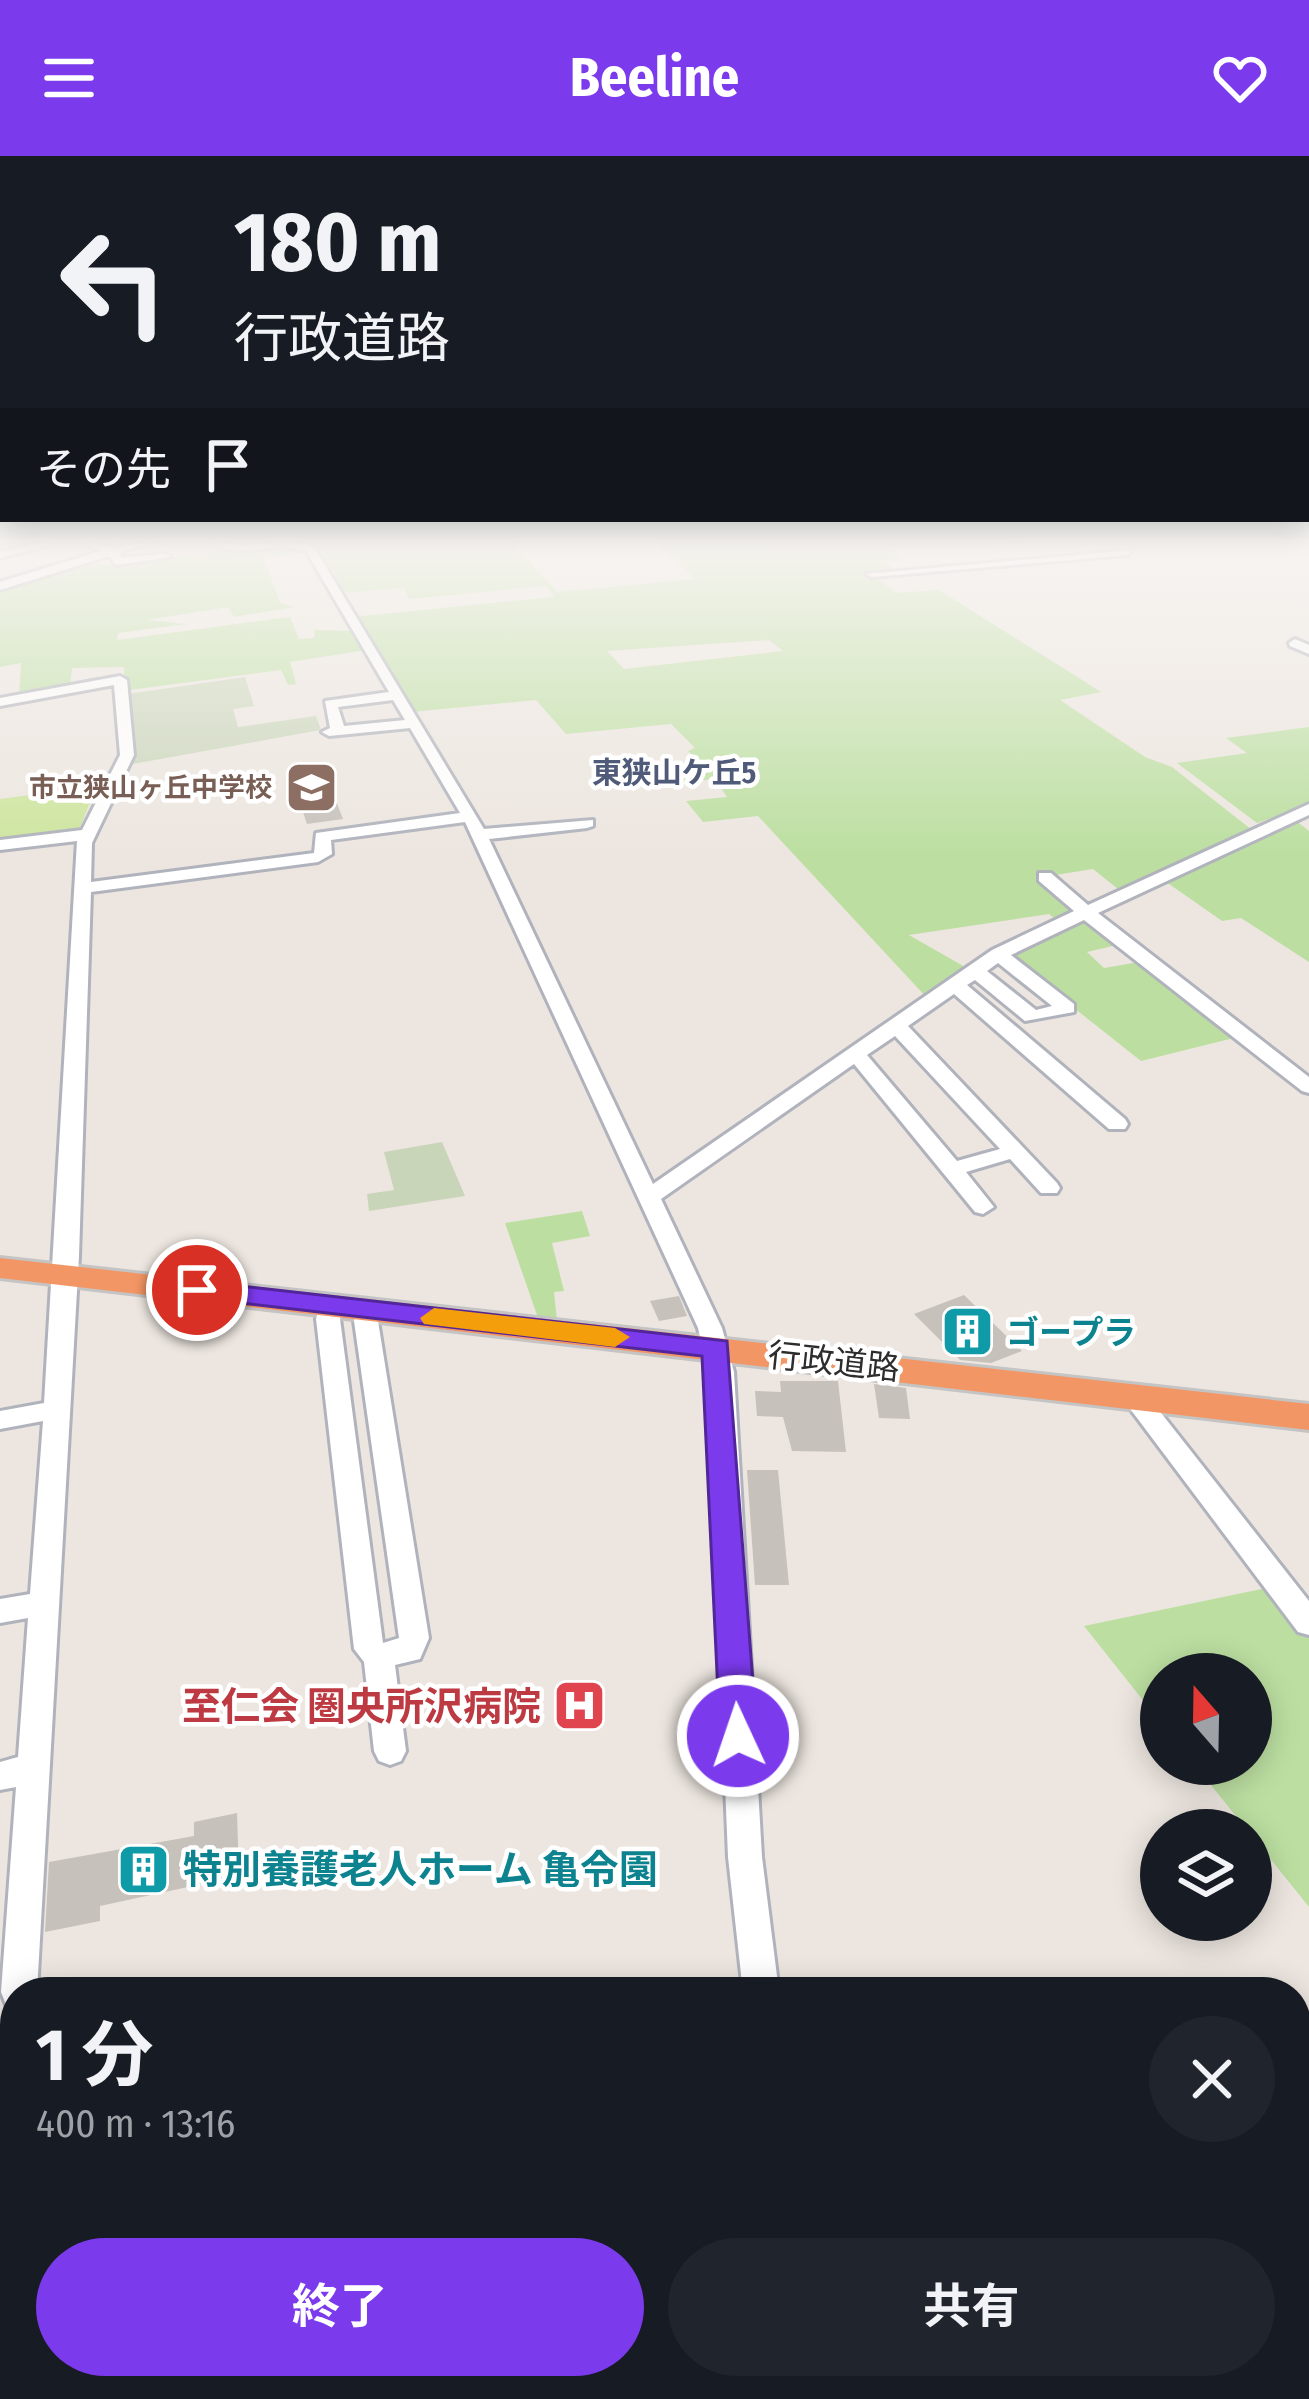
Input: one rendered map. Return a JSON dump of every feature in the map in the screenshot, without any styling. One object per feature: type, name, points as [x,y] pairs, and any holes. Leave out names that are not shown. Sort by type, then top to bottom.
[{"type":"highway","name":"行政道路","points":[[0,1268],[1309,1417]]},
{"type":"street","points":[[366,645],[474,825],[716,1348],[745,1858],[758,1977]]},
{"type":"street","points":[[0,702],[121,680],[127,758],[85,835],[64,1275],[41,1604],[15,1772],[19,1977]]},
{"type":"street","points":[[330,704],[404,709],[334,727],[330,704]]},
{"type":"street","points":[[649,1197],[998,954],[1309,809]]},
{"type":"street","points":[[82,888],[318,857],[324,854],[322,836],[587,823]]},
{"type":"street","points":[[0,845],[85,835]]},
{"type":"street","points":[[1045,877],[1309,1087]]},
{"type":"street","points":[[975,970],[1032,1017],[1067,1008],[998,954]]},
{"type":"street","points":[[955,986],[1117,1124]]},
{"type":"street","points":[[897,1026],[1049,1188]]},
{"type":"street","points":[[856,1054],[983,1207]]},
{"type":"street","points":[[950,1170],[1015,1151]]},
{"type":"street","points":[[331,1305],[328,1318],[369,1649],[379,1656],[409,1650],[414,1638],[366,1322],[369,1310]]},
{"type":"street","points":[[1134,1396],[1309,1623]]},
{"type":"street","points":[[0,1420],[55,1410]]},
{"type":"street","points":[[0,1611],[41,1604]]},
{"type":"street","points":[[379,1656],[390,1751]]},
{"type":"green space","points":[[0,645],[363,645],[366,650],[290,662],[296,684],[288,685],[281,670],[125,690],[124,667],[72,668],[70,688],[19,696],[21,663],[0,667]]},
{"type":"green space","points":[[369,645],[700,645],[607,651],[624,669],[783,651],[775,645],[1026,645],[1101,692],[1060,700],[1145,757],[1172,767],[1252,830],[1118,889],[1093,869],[1043,877],[1077,909],[1055,919],[1049,914],[909,935],[965,967],[927,998],[758,816],[703,822],[686,801],[727,797],[715,779],[667,784],[658,774],[706,768],[688,751],[695,748],[671,724],[566,734],[536,700],[411,712]]},
{"type":"green space","points":[[245,677],[254,706],[233,709],[238,727],[316,716],[321,730],[127,765],[128,694]]},
{"type":"green space","points":[[1309,727],[1309,805],[1257,823],[1177,763],[1247,753],[1226,738]]},
{"type":"green space","points":[[68,790],[91,800],[79,830],[0,840],[0,799]]},
{"type":"green space","points":[[1295,820],[1309,831],[1309,962],[1241,918],[1222,921],[1162,879]]},
{"type":"green space","points":[[1087,918],[1117,945],[1087,952],[1104,968],[1139,962],[1238,1037],[1141,1061],[1007,955]]},
{"type":"green space","points":[[442,1142],[465,1196],[369,1211],[367,1194],[394,1190],[384,1152]]},
{"type":"green space","points":[[582,1211],[590,1236],[552,1243],[564,1291],[554,1292],[557,1320],[538,1318],[505,1223]]},
{"type":"green space","points":[[1271,1587],[1309,1638],[1309,1907],[1272,1861],[1272,1809],[1230,1809],[1211,1785],[1272,1785],[1272,1653],[1140,1653],[1140,1697],[1084,1626]]},
{"type":"building","points":[[324,770],[343,819],[307,824],[293,783],[306,782],[303,773]]},
{"type":"building","name":"ゴープラ","points":[[964,1295],[1022,1351],[991,1363],[960,1360],[914,1314]]},
{"type":"building","points":[[679,1296],[687,1316],[659,1321],[650,1301]]},
{"type":"building","points":[[780,1381],[838,1381],[846,1452],[792,1451],[783,1417],[757,1416],[755,1391],[781,1392]]},
{"type":"building","points":[[874,1384],[906,1388],[910,1419],[879,1418]]},
{"type":"building","points":[[747,1470],[778,1470],[789,1585],[755,1585]]},
{"type":"building","name":"特別養護老人ホーム 亀令園","points":[[237,1813],[239,1876],[100,1906],[100,1921],[45,1932],[49,1862],[194,1836],[194,1822]]},
{"type":"slow traffic","points":[[434,1318],[615,1337]]},
{"type":"place","name":"市立狭山ヶ丘中学校","points":[[311,788]]},
{"type":"place","name":"ゴープラ","points":[[967,1332]]},
{"type":"place","name":"至仁会 圏央所沢病院","points":[[580,1706]]},
{"type":"place","name":"特別養護老人ホーム 亀令園","points":[[144,1869]]},
{"type":"district","name":"東狭山ケ丘5","points":[[674,773]]},
{"type":"route","points":[[197,1290],[716,1348],[721,1372],[738,1736]]}]
